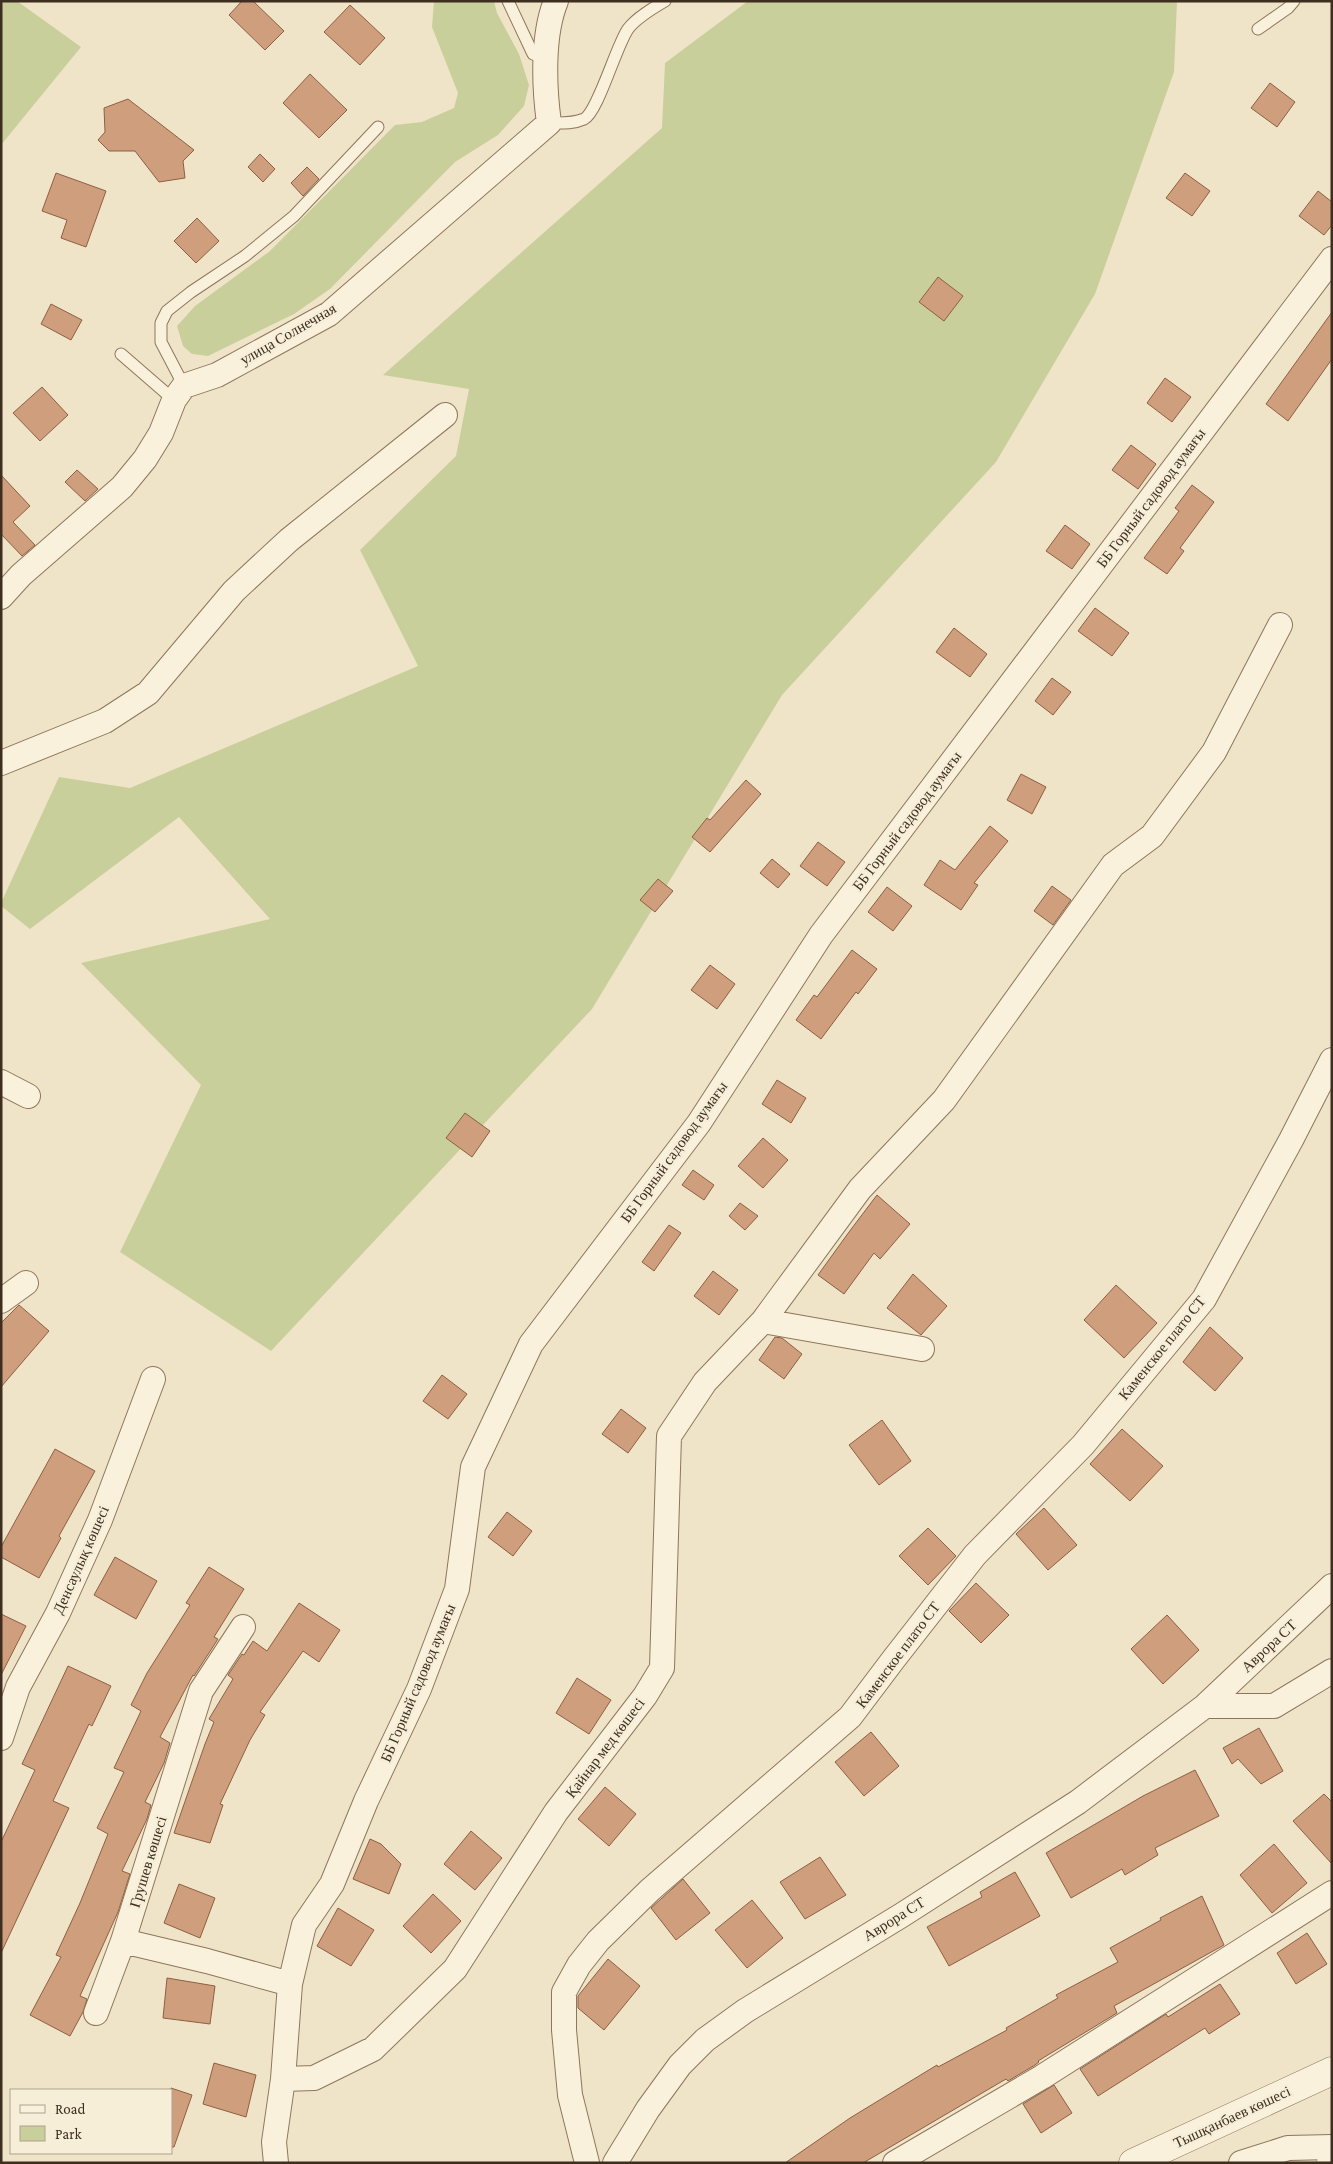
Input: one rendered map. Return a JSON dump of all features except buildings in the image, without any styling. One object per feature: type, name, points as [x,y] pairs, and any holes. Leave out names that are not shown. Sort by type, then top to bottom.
[{"type":"street","points":[[549,123],[544,89],[550,16],[556,1]]},
{"type":"street","name":"улица Солнечная","points":[[179,393],[217,375],[329,314],[549,123]]},
{"type":"street","name":"ББ Горный садовод аумағы","points":[[276,2163],[274,2142],[283,2079],[290,1984],[304,1925],[332,1884],[366,1801],[419,1689],[457,1589],[473,1467],[531,1344],[699,1124],[821,935],[1332,259]]},
{"type":"street","points":[[1,597],[21,575],[122,487],[145,460],[161,433],[179,393]]},
{"type":"street","points":[[1,763],[105,721],[148,693],[234,591],[289,540],[445,415]]},
{"type":"street","name":"Қайнар мед көшесі","points":[[283,2079],[314,2078],[373,2049],[455,1969],[556,1812],[645,1696],[662,1668],[669,1436],[705,1382],[763,1321],[860,1188],[944,1100],[1113,865],[1152,836],[1214,752],[1280,625]]},
{"type":"street","name":"Каменское плато СТ","points":[[587,2163],[570,2095],[564,2030],[564,1992],[579,1965],[598,1940],[650,1890],[850,1717],[975,1555],[1083,1445],[1204,1299],[1291,1140],[1332,1060]]},
{"type":"street","points":[[1,1082],[28,1096]]},
{"type":"street","points":[[1,1301],[26,1283]]},
{"type":"street","points":[[763,1321],[922,1349]]},
{"type":"street","name":"Денсаулық көшесі","points":[[1,1738],[18,1687],[58,1613],[100,1520],[153,1379]]},
{"type":"street","name":"Аврора СТ","points":[[615,2163],[648,2109],[680,2065],[705,2040],[745,2011],[1078,1802],[1205,1706],[1332,1586]]},
{"type":"street","name":"Грушев көшесі","points":[[96,2013],[123,1941],[201,1691],[242,1627]]},
{"type":"street","points":[[1205,1706],[1274,1706],[1332,1671]]},
{"type":"street","points":[[895,2163],[1042,2077],[1332,1893]]},
{"type":"street","points":[[123,1941],[207,1961],[290,1984]]},
{"type":"street","name":"Тышқанбаев көшесі","points":[[1133,2163],[1332,2071]]},
{"type":"street","points":[[1241,2163],[1288,2148],[1332,2147]]},
{"type":"lane","points":[[508,1],[532,54],[547,59]]},
{"type":"lane","points":[[549,123],[570,123],[585,118],[594,106],[629,28],[665,1]]},
{"type":"lane","points":[[1258,29],[1288,8],[1294,1]]},
{"type":"lane","points":[[179,393],[161,342],[160,323],[167,311],[191,292],[245,256],[294,216],[378,127]]},
{"type":"lane","points":[[120,354],[179,393]]},
{"type":"green space","points":[[1,1],[17,1],[81,47],[1,145]]},
{"type":"green space","points":[[434,1],[494,1],[497,13],[519,54],[529,85],[524,106],[498,135],[455,162],[330,289],[294,314],[208,356],[192,354],[183,346],[177,326],[195,306],[270,251],[395,125],[422,122],[454,108],[458,93],[432,27]]},
{"type":"green space","points":[[748,1],[1177,1],[1174,72],[1095,294],[996,462],[782,695],[592,1009],[271,1351],[120,1252],[201,1085],[81,963],[270,919],[179,817],[30,929],[1,906],[1,903],[59,777],[130,788],[418,666],[360,550],[456,456],[469,389],[383,375],[662,128],[665,63]]}]
